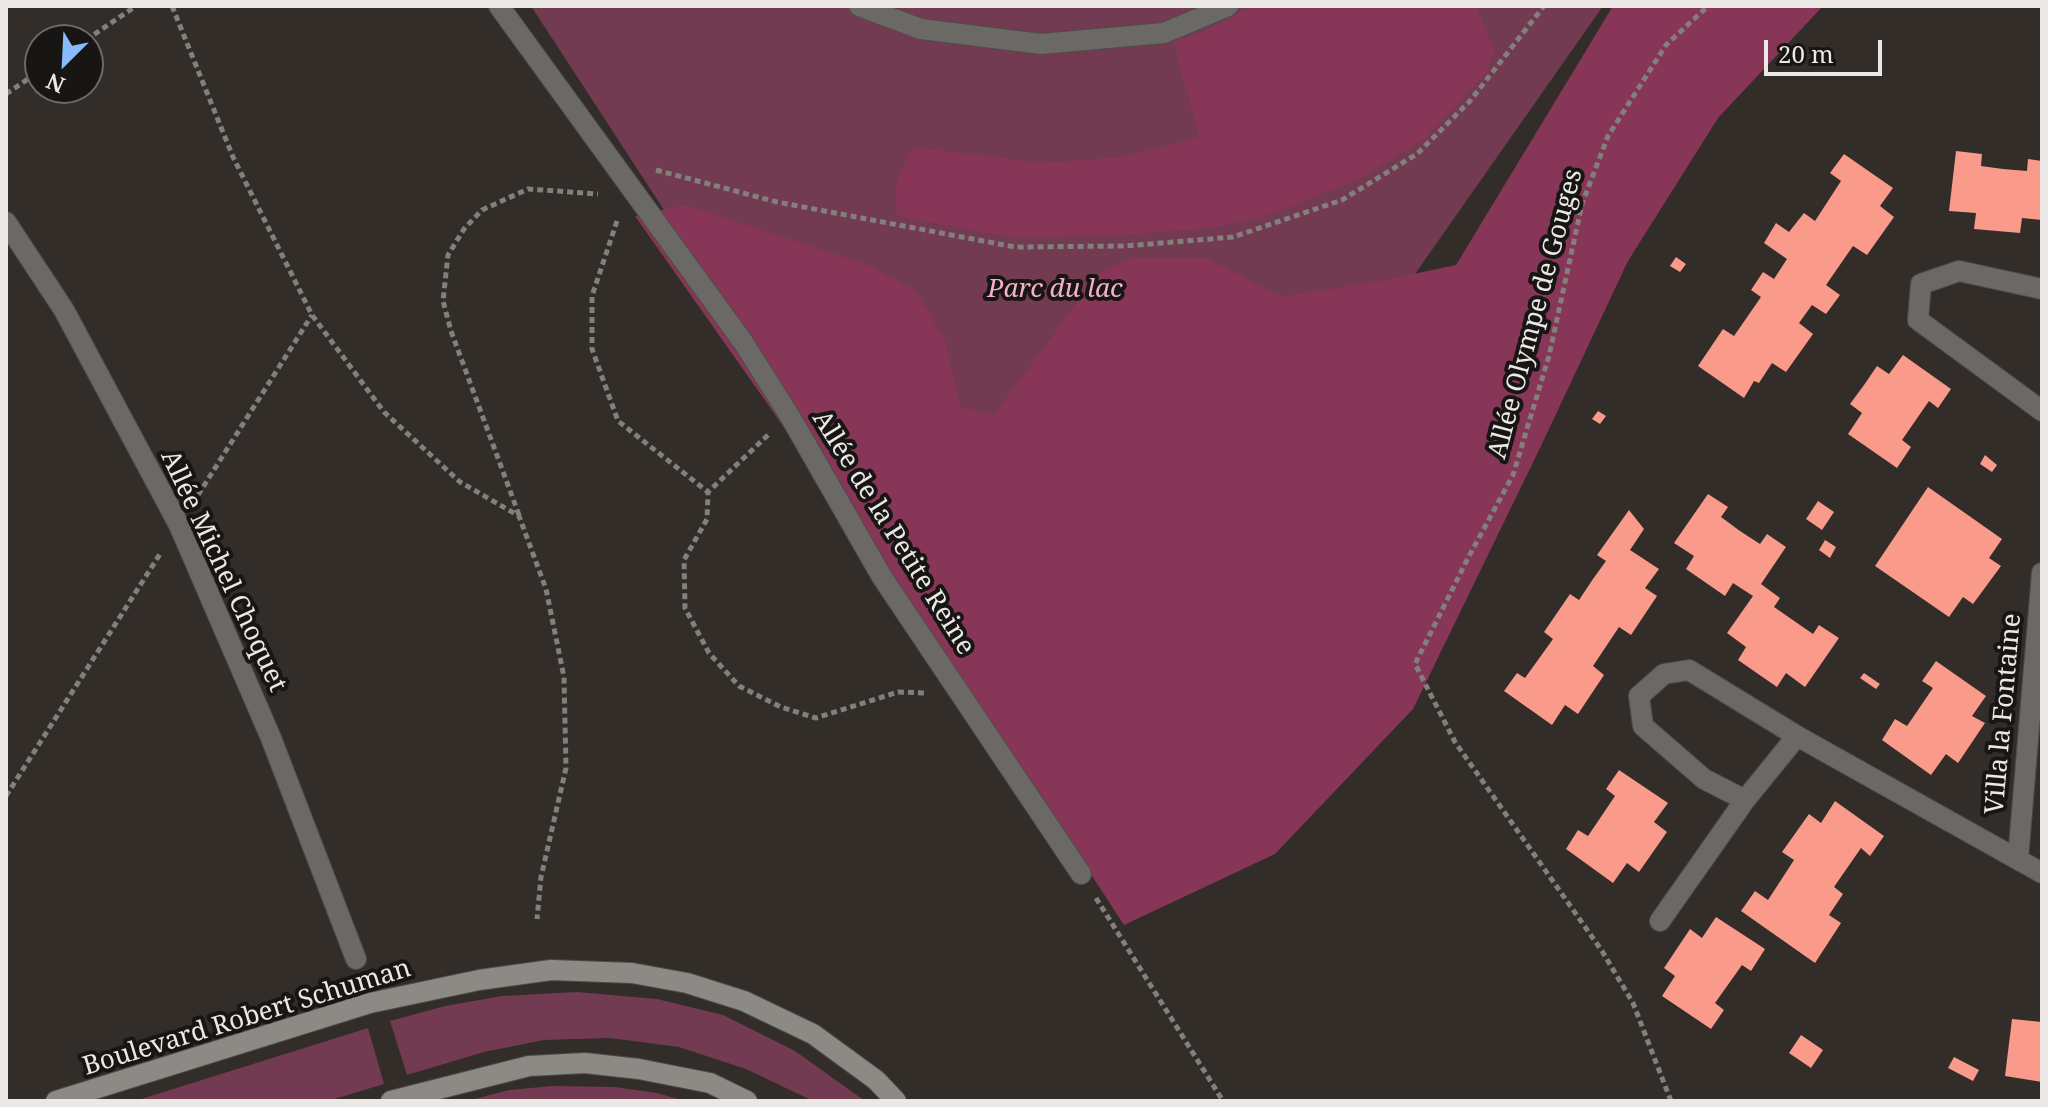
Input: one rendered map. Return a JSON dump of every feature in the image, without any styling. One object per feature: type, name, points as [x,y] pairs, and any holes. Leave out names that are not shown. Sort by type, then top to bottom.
[{"type":"main road","name":"Boulevard Robert Schuman","points":[[56,1101],[370,1003],[479,980],[551,970],[632,973],[687,983],[744,1001],[813,1034],[876,1080],[896,1101]]},
{"type":"main road","points":[[391,1101],[529,1066],[585,1063],[639,1069],[710,1083],[747,1101]]},
{"type":"street","name":"Allée de la Petite Reine","points":[[499,6],[615,163],[630,197],[743,342],[791,418],[882,577],[1081,874]]},
{"type":"street","points":[[859,6],[921,29],[1041,44],[1164,33],[1228,6]]},
{"type":"street","name":"Allée Michel Choquet","points":[[6,222],[64,310],[179,525],[271,738],[356,959]]},
{"type":"street","points":[[2042,289],[1959,271],[1921,284],[1918,320],[2042,411]]},
{"type":"street","name":"Villa la Fontaine","points":[[2018,859],[2042,573]]},
{"type":"street","points":[[1745,800],[1704,779],[1643,726],[1639,696],[1664,674],[1689,670],[1797,736],[2042,873]]},
{"type":"street","points":[[1660,921],[1745,800],[1797,736]]},
{"type":"path","points":[[104,28],[136,6]]},
{"type":"path","points":[[172,6],[233,157],[312,315],[384,412],[460,482],[519,516]]},
{"type":"path","points":[[615,163],[643,166],[777,202],[1015,247],[1126,246],[1233,237],[1342,200],[1417,154],[1470,101],[1544,6]]},
{"type":"path","name":"Allée Olympe de Gouges","points":[[1671,1101],[1633,1003],[1602,951],[1455,742],[1415,664],[1513,475],[1549,356],[1582,204],[1608,136],[1666,45],[1708,6]]},
{"type":"path","points":[[6,94],[24,82]]},
{"type":"path","points":[[537,919],[541,877],[566,768],[564,677],[546,589],[451,331],[443,301],[448,255],[464,229],[482,210],[528,189],[630,197],[592,296],[592,349],[618,421],[708,492]]},
{"type":"path","points":[[791,418],[756,445],[708,492],[707,519],[684,560],[685,608],[709,653],[739,686],[781,707],[816,718],[898,692],[925,694],[951,678]]},
{"type":"path","points":[[1081,874],[1223,1101]]},
{"type":"green space","name":"Parc du lac","points":[[531,6],[1603,6],[1288,455],[951,650]]},
{"type":"green space","points":[[577,992],[657,999],[723,1015],[795,1051],[865,1101],[813,1101],[746,1069],[679,1047],[610,1038],[544,1040],[484,1052],[407,1075],[390,1021],[445,1006],[502,996]]},
{"type":"green space","points":[[368,1028],[384,1084],[328,1101],[135,1101]]},
{"type":"green space","points":[[553,1086],[615,1087],[685,1101],[467,1101],[509,1090]]},
{"type":"shaded area","points":[[1253,6],[1476,6],[1494,50],[1487,72],[1425,138],[1362,178],[1260,218],[1210,228],[1109,236],[1012,237],[897,216],[895,186],[912,147],[1042,163],[1124,157],[1199,137],[1173,40],[1199,34]]},
{"type":"shaded area","points":[[1613,6],[1823,6],[1718,118],[1628,261],[1413,709],[1275,854],[1124,925],[991,721],[635,216],[685,205],[868,265],[915,290],[945,340],[960,407],[994,415],[1099,273],[1132,258],[1207,258],[1281,297],[1456,265]]},
{"type":"building","points":[[1956,151],[1982,154],[1981,166],[2003,169],[2027,171],[2028,159],[2042,161],[2042,220],[2022,218],[2020,233],[1974,229],[1976,213],[1949,211]]},
{"type":"building","points":[[1844,154],[1893,188],[1880,206],[1894,217],[1867,255],[1853,246],[1826,285],[1840,295],[1826,314],[1812,305],[1799,323],[1813,334],[1786,372],[1772,363],[1759,383],[1754,381],[1744,398],[1698,366],[1723,329],[1734,336],[1761,297],[1751,290],[1763,272],[1774,279],[1787,259],[1764,243],[1776,223],[1789,232],[1804,213],[1815,221],[1841,181],[1830,173]]},
{"type":"building","points":[[1676,257],[1686,264],[1680,272],[1670,266]]},
{"type":"building","points":[[1903,355],[1951,389],[1938,408],[1929,401],[1902,440],[1911,447],[1897,468],[1848,434],[1862,413],[1850,404],[1877,366],[1889,374]]},
{"type":"building","points":[[1598,411],[1606,416],[1600,424],[1592,419]]},
{"type":"building","points":[[1985,455],[1997,465],[1992,472],[1980,464]]},
{"type":"building","points":[[1928,487],[2002,539],[1989,558],[2001,566],[1973,604],[1963,597],[1949,617],[1875,566]]},
{"type":"building","points":[[1708,494],[1728,507],[1721,517],[1740,531],[1760,544],[1767,534],[1786,547],[1761,584],[1780,598],[1774,607],[1813,634],[1819,625],[1839,638],[1805,687],[1786,673],[1777,687],[1738,660],[1746,647],[1727,633],[1753,596],[1733,583],[1725,596],[1686,569],[1694,556],[1674,543]]},
{"type":"building","points":[[1818,501],[1834,512],[1822,530],[1806,519]]},
{"type":"building","points":[[1629,510],[1644,529],[1630,550],[1659,569],[1645,588],[1657,596],[1631,635],[1619,627],[1593,666],[1604,675],[1578,714],[1565,705],[1552,725],[1504,691],[1517,673],[1525,678],[1553,639],[1544,632],[1570,594],[1579,600],[1606,561],[1597,555]]},
{"type":"building","points":[[1825,540],[1836,547],[1830,558],[1819,550]]},
{"type":"building","points":[[1936,661],[1986,696],[1972,716],[1985,723],[1958,763],[1946,754],[1931,775],[1882,740],[1895,719],[1907,726],[1933,688],[1922,681]]},
{"type":"building","points":[[1864,673],[1880,684],[1876,689],[1860,678]]},
{"type":"building","points":[[1619,770],[1668,803],[1654,822],[1667,832],[1639,872],[1627,863],[1613,883],[1566,849],[1578,830],[1588,836],[1615,796],[1606,789]]},
{"type":"building","points":[[1835,801],[1884,836],[1870,856],[1861,848],[1834,887],[1843,894],[1829,915],[1841,923],[1815,963],[1741,911],[1755,891],[1768,900],[1794,860],[1782,852],[1809,814],[1821,823]]},
{"type":"building","points":[[1716,917],[1765,949],[1751,971],[1742,965],[1715,1003],[1724,1010],[1711,1029],[1662,996],[1675,976],[1664,968],[1690,929],[1702,938]]},
{"type":"building","points":[[2012,1019],[2042,1022],[2042,1082],[2005,1076]]},
{"type":"building","points":[[1801,1035],[1823,1050],[1811,1068],[1789,1053]]},
{"type":"building","points":[[1954,1057],[1979,1070],[1973,1081],[1948,1068]]}]
